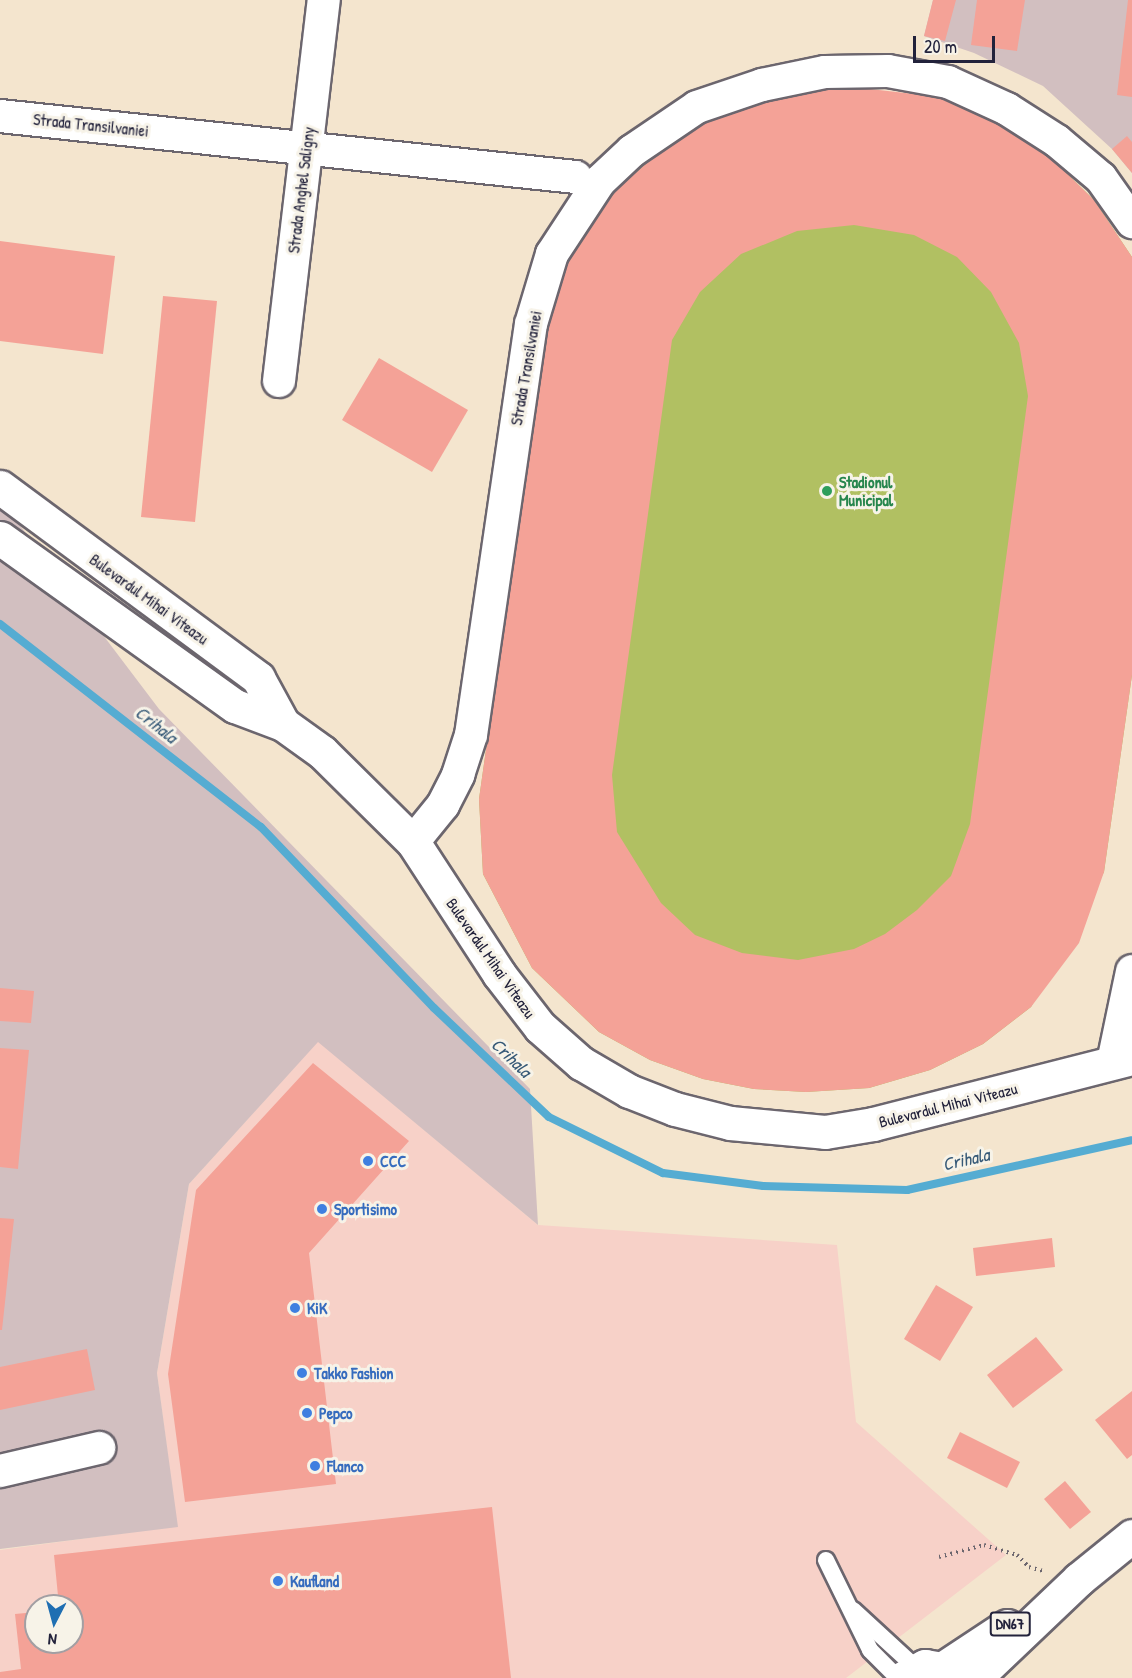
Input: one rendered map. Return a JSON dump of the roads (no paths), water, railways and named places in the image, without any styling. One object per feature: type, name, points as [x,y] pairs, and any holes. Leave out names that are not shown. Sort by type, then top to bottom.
[{"type":"main road","name":"Bulevardul Mihai Viteazu","points":[[0,487],[258,678],[283,724]]},
{"type":"main road","name":"Bulevardul Mihai Viteazu","points":[[0,538],[235,706],[283,724],[363,789],[413,842],[499,974],[540,1027],[581,1063],[629,1091],[675,1109],[765,1129],[825,1132],[873,1124],[1123,1060]]},
{"type":"main road","points":[[1123,1060],[1132,971]]},
{"type":"main road","name":"DN67","points":[[922,1674],[1067,1573],[1130,1543]]},
{"type":"main road","name":"DN67","points":[[975,1678],[1067,1573]]},
{"type":"street","name":"Strada Anghel Saligny","points":[[279,381],[324,0]]},
{"type":"street","name":"Strada Transilvaniei","points":[[413,842],[442,805],[458,775],[471,735],[531,324],[552,255],[600,181],[632,151],[697,107],[762,86],[825,72],[888,71],[948,82],[1007,110],[1057,141],[1101,178],[1132,222]]},
{"type":"street","name":"Strada Transilvaniei","points":[[0,116],[576,177]]},
{"type":"street","points":[[0,1471],[99,1448]]},
{"type":"lane","points":[[826,1560],[850,1608],[922,1674]]},
{"type":"waterway","name":"Crihala","points":[[0,624],[261,827],[434,1008],[549,1117],[663,1173],[763,1186],[907,1190],[1132,1140]]},
{"type":"place","name":"Stadionul Municipal","points":[[827,491]]},
{"type":"place","name":"CCC","points":[[368,1161]]},
{"type":"place","name":"Sportisimo","points":[[322,1209]]},
{"type":"place","name":"KiK","points":[[295,1308]]},
{"type":"place","name":"Takko Fashion","points":[[302,1373]]},
{"type":"place","name":"Pepco","points":[[307,1413]]},
{"type":"place","name":"Flanco","points":[[315,1466]]},
{"type":"place","name":"Kaufland","points":[[278,1581]]}]
